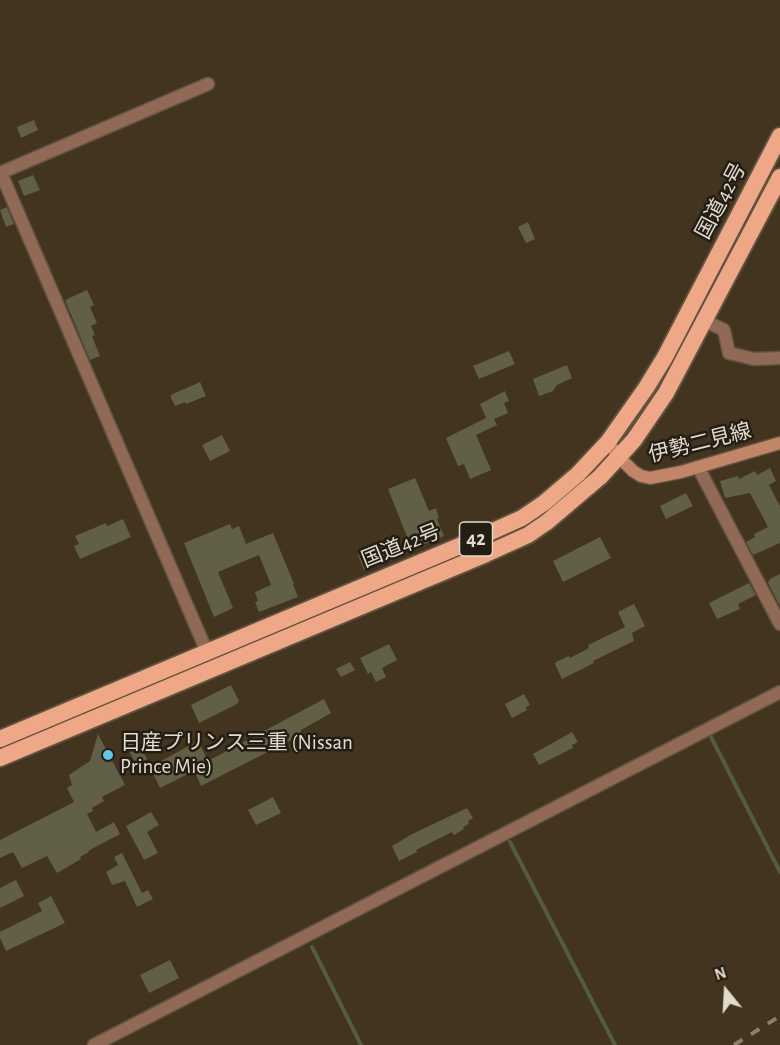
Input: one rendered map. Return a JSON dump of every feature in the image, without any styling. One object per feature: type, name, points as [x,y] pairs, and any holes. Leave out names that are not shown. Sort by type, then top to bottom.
[{"type":"highway","name":"国道42号","points":[[0,758],[528,535],[583,494],[600,477],[780,136]]},
{"type":"highway","name":"国道42号","points":[[0,738],[522,518],[613,449],[634,440],[666,393],[780,177]]},
{"type":"main road","name":"伊勢二見線","points":[[613,449],[633,471],[650,478],[661,477],[780,443]]},
{"type":"street","points":[[207,652],[1,173],[208,84]]},
{"type":"street","points":[[705,321],[724,330],[729,354],[754,359],[780,358]]},
{"type":"street","points":[[698,467],[780,624]]},
{"type":"street","points":[[94,1045],[780,692]]},
{"type":"building","points":[[34,120],[38,130],[21,138],[17,127]]},
{"type":"building","points":[[33,175],[40,190],[24,196],[18,181]]},
{"type":"building","points":[[7,207],[14,224],[6,227],[0,210]]},
{"type":"building","points":[[528,222],[535,239],[526,243],[518,227]]},
{"type":"building","points":[[87,290],[94,305],[90,307],[97,323],[91,326],[95,335],[92,336],[100,356],[90,360],[65,300]]},
{"type":"building","points":[[509,351],[515,364],[479,379],[473,366]]},
{"type":"building","points":[[567,365],[572,378],[557,385],[553,391],[539,396],[533,379]]},
{"type":"building","points":[[200,382],[206,396],[175,406],[170,396]]},
{"type":"building","points":[[505,391],[509,401],[504,403],[508,413],[494,419],[497,425],[476,435],[491,470],[470,479],[464,464],[458,466],[446,438],[486,418],[480,404]]},
{"type":"building","points":[[734,425],[740,440],[731,443],[725,428]]},
{"type":"building","points":[[222,435],[230,451],[210,461],[202,445]]},
{"type":"building","points":[[770,468],[776,481],[769,485],[780,506],[780,543],[753,555],[746,542],[755,537],[754,534],[768,527],[750,493],[725,498],[720,481],[738,476],[739,479],[755,471],[757,475]]},
{"type":"building","points":[[415,478],[429,511],[436,508],[439,518],[437,519],[444,536],[412,549],[388,489]]},
{"type":"building","points":[[686,493],[693,506],[666,519],[660,506]]},
{"type":"building","points":[[123,519],[131,537],[80,559],[74,546],[79,544],[75,536],[106,523],[107,526]]},
{"type":"building","points":[[230,524],[232,529],[239,526],[246,544],[273,533],[298,597],[259,612],[255,602],[258,601],[255,592],[271,585],[259,555],[218,572],[233,608],[214,617],[184,543]]},
{"type":"building","points":[[600,537],[611,558],[563,582],[553,561]]},
{"type":"building","points":[[385,543],[391,558],[364,570],[358,555]]},
{"type":"building","points":[[780,574],[780,606],[768,583],[770,579]]},
{"type":"building","points":[[749,583],[756,595],[738,604],[740,609],[717,619],[709,603]]},
{"type":"building","points":[[634,604],[645,626],[632,633],[634,641],[562,679],[556,662],[569,656],[570,658],[589,648],[588,645],[625,627],[618,612]]},
{"type":"building","points":[[389,644],[397,660],[382,668],[386,677],[376,682],[371,672],[368,674],[360,658]]},
{"type":"building","points":[[350,662],[355,670],[341,677],[336,669]]},
{"type":"building","points":[[231,685],[239,701],[237,704],[199,723],[191,705]]},
{"type":"building","points":[[524,694],[530,705],[526,707],[527,710],[512,718],[505,704]]},
{"type":"building","points":[[324,699],[331,713],[301,730],[301,735],[201,786],[194,771],[160,788],[150,767],[198,741],[208,761]]},
{"type":"building","points":[[572,732],[578,742],[572,745],[573,748],[539,765],[533,754]]},
{"type":"building","points":[[98,734],[125,785],[102,797],[104,801],[87,814],[96,832],[114,822],[120,834],[88,851],[80,857],[81,859],[57,873],[47,856],[22,868],[13,852],[0,858],[0,840],[74,802],[67,788],[72,785],[69,775],[90,761]]},
{"type":"building","points":[[136,739],[147,759],[136,765],[126,744]]},
{"type":"building","points":[[273,797],[281,813],[256,825],[248,810]]},
{"type":"building","points":[[467,808],[473,818],[463,827],[464,829],[454,835],[452,832],[399,861],[392,846]]},
{"type":"building","points":[[151,812],[159,825],[147,832],[158,853],[144,860],[126,826]]},
{"type":"building","points":[[122,853],[142,893],[148,890],[153,899],[137,907],[125,881],[112,885],[106,872],[118,865],[114,857]]},
{"type":"building","points":[[16,880],[24,896],[0,908],[0,888]]},
{"type":"building","points":[[51,896],[65,923],[6,951],[0,938],[0,932],[42,911],[38,903]]},
{"type":"building","points":[[170,960],[179,978],[149,993],[140,975]]},
{"type":"waterway","points":[[711,737],[780,872]]},
{"type":"waterway","points":[[510,842],[615,1045]]},
{"type":"waterway","points":[[312,947],[361,1045]]},
{"type":"railway","points":[[734,1045],[780,1016]]},
{"type":"place","name":"日産プリンス三重 (Nissan Prince Mie)","points":[[108,755]]}]
